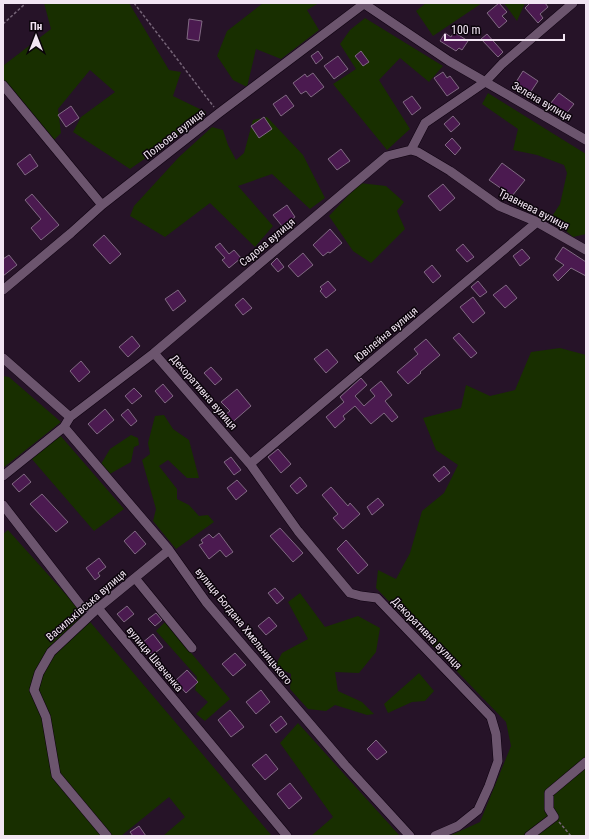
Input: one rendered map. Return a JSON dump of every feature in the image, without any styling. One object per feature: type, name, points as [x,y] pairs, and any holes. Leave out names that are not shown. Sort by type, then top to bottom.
[{"type":"street","name":"Польова вулиця","points":[[3,290],[102,206],[219,113],[364,3]]},
{"type":"street","name":"Зелена вулиця","points":[[364,3],[449,61],[586,140]]},
{"type":"street","points":[[411,150],[425,123],[485,82],[502,64],[573,3]]},
{"type":"street","points":[[3,85],[102,206]]},
{"type":"street","name":"Травнева вулиця","points":[[411,150],[418,152],[450,171],[499,206],[537,222],[586,250]]},
{"type":"street","name":"Садова вулиця","points":[[64,427],[70,417],[154,353],[387,156],[411,150]]},
{"type":"street","name":"Ювілейна вулиця","points":[[250,464],[537,222]]},
{"type":"street","name":"Декоративна вулиця","points":[[154,353],[250,464],[298,531],[350,594],[377,598],[491,717],[496,734],[498,761],[478,810],[458,826],[435,836]]},
{"type":"street","points":[[3,358],[70,417]]},
{"type":"street","points":[[3,476],[64,427]]},
{"type":"street","name":"вулиця Богдана Хмельницького","points":[[64,427],[169,550],[206,602],[345,765],[410,836]]},
{"type":"street","points":[[3,505],[82,607],[98,608]]},
{"type":"street","name":"Васильківська вулиця","points":[[107,836],[56,775],[46,716],[34,690],[39,673],[51,652],[98,608],[169,550]]},
{"type":"street","points":[[135,578],[192,648]]},
{"type":"street","name":"вулиця Шевченка","points":[[98,608],[287,836]]},
{"type":"street","points":[[529,836],[554,817],[549,809],[549,793],[586,762]]},
{"type":"path","points":[[3,24],[26,3]]},
{"type":"path","points":[[134,3],[219,113]]},
{"type":"path","points":[[554,817],[571,836]]},
{"type":"green space","points":[[44,3],[129,3],[169,70],[181,72],[173,96],[206,112],[202,119],[130,169],[73,132],[81,117],[115,92],[90,70],[58,109],[61,133],[53,141],[3,80],[3,64],[4,65],[51,29]]},
{"type":"green space","points":[[263,3],[319,3],[307,10],[319,30],[281,59],[256,49],[247,87],[233,80],[217,56],[227,31]]},
{"type":"green space","points":[[426,3],[482,3],[433,36],[416,11]]},
{"type":"green space","points":[[504,3],[525,3],[517,21]]},
{"type":"green space","points":[[365,18],[443,66],[429,82],[400,58],[379,80],[410,129],[387,150],[333,84],[356,69],[340,44],[350,30]]},
{"type":"green space","points":[[488,93],[586,154],[586,234],[573,237],[551,218],[560,204],[567,173],[564,165],[537,155],[513,150],[518,129],[482,104]]},
{"type":"green space","points":[[267,117],[303,155],[325,198],[310,209],[272,174],[238,186],[273,226],[255,247],[210,203],[165,237],[130,216],[134,206],[179,157],[212,127],[223,130],[228,145],[236,160],[244,153],[253,120]]},
{"type":"green space","points":[[360,183],[386,186],[404,202],[397,211],[405,229],[371,263],[353,251],[329,216]]},
{"type":"green space","points":[[560,348],[586,355],[586,836],[449,836],[480,822],[511,746],[506,722],[376,588],[378,570],[396,579],[410,553],[422,511],[444,493],[458,465],[436,450],[423,418],[461,408],[466,385],[490,396],[515,390],[531,352]]},
{"type":"green space","points":[[3,376],[9,377],[61,422],[3,468]]},
{"type":"green space","points":[[164,415],[173,429],[189,440],[199,478],[187,478],[168,460],[159,466],[177,489],[177,499],[189,505],[199,516],[208,515],[214,522],[176,549],[153,521],[156,509],[142,460],[150,454],[148,443],[155,416]]},
{"type":"green space","points":[[59,434],[124,509],[94,531],[31,458]]},
{"type":"green space","points":[[131,435],[138,438],[139,445],[134,447],[131,462],[108,475],[101,464],[110,449]]},
{"type":"green space","points":[[8,530],[80,610],[272,836],[163,836],[185,817],[169,797],[121,836],[3,836],[3,534]]},
{"type":"green space","points":[[300,593],[325,627],[358,616],[380,628],[376,652],[359,673],[335,672],[338,691],[362,702],[374,714],[367,715],[335,705],[326,711],[308,709],[290,689],[291,674],[275,666],[282,653],[308,639],[288,602]]},
{"type":"green space","points":[[165,622],[230,699],[205,721],[196,714],[208,702],[195,690],[197,677],[156,631]]},
{"type":"green space","points":[[419,673],[434,691],[425,701],[412,702],[388,713],[384,704]]},
{"type":"green space","points":[[298,723],[400,836],[311,836],[333,817],[280,743]]},
{"type":"building","points":[[499,3],[507,12],[502,16],[507,21],[499,28],[487,13]]},
{"type":"building","points":[[530,3],[545,3],[548,7],[540,14],[543,18],[538,23],[525,8]]},
{"type":"building","points":[[189,19],[202,21],[199,41],[187,39]]},
{"type":"building","points":[[454,32],[468,41],[462,50],[459,48],[456,51],[440,41],[445,33],[451,37]]},
{"type":"building","points":[[487,34],[503,52],[498,57],[481,39]]},
{"type":"building","points":[[318,51],[323,58],[316,64],[311,56]]},
{"type":"building","points":[[361,51],[369,62],[363,66],[355,56]]},
{"type":"building","points":[[338,56],[348,69],[334,79],[324,66]]},
{"type":"building","points":[[523,71],[538,81],[528,96],[513,87]]},
{"type":"building","points":[[443,72],[447,78],[450,76],[459,88],[447,96],[434,78]]},
{"type":"building","points":[[313,73],[324,87],[311,97],[306,91],[301,94],[293,83],[305,74],[307,77]]},
{"type":"building","points":[[559,93],[574,104],[565,115],[550,104]]},
{"type":"building","points":[[286,95],[294,106],[281,116],[273,104]]},
{"type":"building","points":[[412,96],[421,108],[412,115],[403,102]]},
{"type":"building","points":[[71,106],[79,118],[66,127],[58,115]]},
{"type":"building","points":[[453,116],[460,124],[451,132],[444,124]]},
{"type":"building","points":[[264,117],[272,129],[259,138],[251,126]]},
{"type":"building","points":[[452,138],[461,148],[455,155],[445,145]]},
{"type":"building","points":[[341,149],[350,161],[337,170],[328,159]]},
{"type":"building","points":[[30,154],[38,166],[25,175],[17,164]]},
{"type":"building","points":[[502,163],[525,180],[512,196],[489,180]]},
{"type":"building","points":[[443,184],[455,198],[440,211],[428,196]]},
{"type":"building","points":[[32,194],[59,225],[41,240],[31,228],[41,219],[25,200]]},
{"type":"building","points":[[287,205],[295,217],[282,226],[273,215]]},
{"type":"building","points":[[330,229],[342,243],[330,253],[328,252],[323,256],[313,245]]},
{"type":"building","points":[[104,235],[121,254],[110,264],[93,245]]},
{"type":"building","points":[[220,243],[229,254],[234,250],[241,258],[229,268],[222,260],[225,258],[215,247]]},
{"type":"building","points":[[463,244],[474,257],[467,262],[456,250]]},
{"type":"building","points":[[563,247],[586,262],[586,276],[571,268],[558,281],[553,275],[564,265],[555,259]]},
{"type":"building","points":[[522,249],[530,258],[520,266],[513,256]]},
{"type":"building","points":[[303,253],[313,265],[298,277],[288,266]]},
{"type":"building","points":[[9,255],[17,265],[3,276],[3,259]]},
{"type":"building","points":[[277,258],[284,267],[278,272],[271,264]]},
{"type":"building","points":[[432,265],[441,276],[433,283],[424,272]]},
{"type":"building","points":[[328,281],[336,290],[326,298],[320,291],[322,289],[320,287]]},
{"type":"building","points":[[478,281],[487,292],[480,297],[471,287]]},
{"type":"building","points":[[506,285],[517,298],[505,308],[493,295]]},
{"type":"building","points":[[178,290],[186,301],[173,311],[165,299]]},
{"type":"building","points":[[473,297],[485,313],[473,323],[460,307]]},
{"type":"building","points":[[243,298],[252,308],[243,315],[235,305]]},
{"type":"building","points":[[459,333],[477,353],[471,358],[453,338]]},
{"type":"building","points":[[132,336],[140,346],[128,357],[119,347]]},
{"type":"building","points":[[426,339],[440,355],[408,384],[397,372],[418,354],[414,349]]},
{"type":"building","points":[[327,349],[338,362],[326,373],[314,359]]},
{"type":"building","points":[[81,361],[90,372],[79,382],[70,371]]},
{"type":"building","points":[[211,367],[222,379],[215,385],[204,373]]},
{"type":"building","points":[[361,378],[367,385],[355,396],[364,406],[375,396],[370,390],[381,381],[392,395],[385,401],[398,417],[392,422],[384,413],[371,424],[355,406],[343,416],[345,419],[335,428],[326,417],[344,402],[340,397]]},
{"type":"building","points":[[163,384],[173,396],[165,403],[155,391]]},
{"type":"building","points":[[134,388],[142,396],[132,404],[125,396]]},
{"type":"building","points":[[237,389],[251,406],[228,426],[221,418],[230,411],[221,402]]},
{"type":"building","points":[[105,409],[114,420],[97,434],[88,424]]},
{"type":"building","points":[[128,409],[137,421],[131,426],[121,415]]},
{"type":"building","points":[[278,449],[291,464],[281,473],[268,457]]},
{"type":"building","points":[[231,457],[241,470],[234,475],[224,462]]},
{"type":"building","points":[[444,466],[450,473],[439,482],[433,475]]},
{"type":"building","points":[[24,474],[31,482],[19,492],[12,484]]},
{"type":"building","points":[[300,477],[307,486],[297,494],[290,486]]},
{"type":"building","points":[[237,480],[247,491],[236,500],[227,488]]},
{"type":"building","points":[[331,487],[348,506],[350,503],[360,514],[343,529],[333,518],[338,514],[322,495]]},
{"type":"building","points":[[42,494],[68,522],[56,532],[30,504]]},
{"type":"building","points":[[378,498],[384,505],[372,515],[367,507]]},
{"type":"building","points":[[280,528],[303,553],[293,562],[270,536]]},
{"type":"building","points":[[135,531],[146,544],[135,554],[124,541]]},
{"type":"building","points":[[219,533],[233,552],[226,557],[220,550],[209,559],[199,545],[203,543],[201,540],[209,534],[213,538]]},
{"type":"building","points":[[346,540],[368,565],[358,574],[337,549]]},
{"type":"building","points":[[99,558],[106,567],[98,573],[100,576],[95,580],[86,568]]},
{"type":"building","points":[[275,588],[284,598],[277,604],[268,593]]},
{"type":"building","points":[[127,606],[134,614],[124,622],[117,614]]},
{"type":"building","points":[[156,613],[162,620],[155,626],[148,619]]},
{"type":"building","points":[[269,617],[277,626],[266,635],[258,626]]},
{"type":"building","points":[[153,634],[163,647],[152,655],[142,643]]},
{"type":"building","points":[[235,653],[246,665],[233,676],[222,664]]},
{"type":"building","points":[[187,670],[198,682],[186,693],[175,681]]},
{"type":"building","points":[[261,690],[270,702],[256,714],[246,702]]},
{"type":"building","points":[[230,710],[244,727],[231,737],[218,720]]},
{"type":"building","points":[[281,716],[287,724],[276,733],[270,725]]},
{"type":"building","points":[[376,740],[387,752],[377,760],[367,749]]},
{"type":"building","points":[[266,754],[278,769],[265,780],[252,765]]},
{"type":"building","points":[[290,783],[302,798],[289,809],[277,794]]},
{"type":"building","points":[[139,826],[146,836],[133,836],[130,832]]}]
